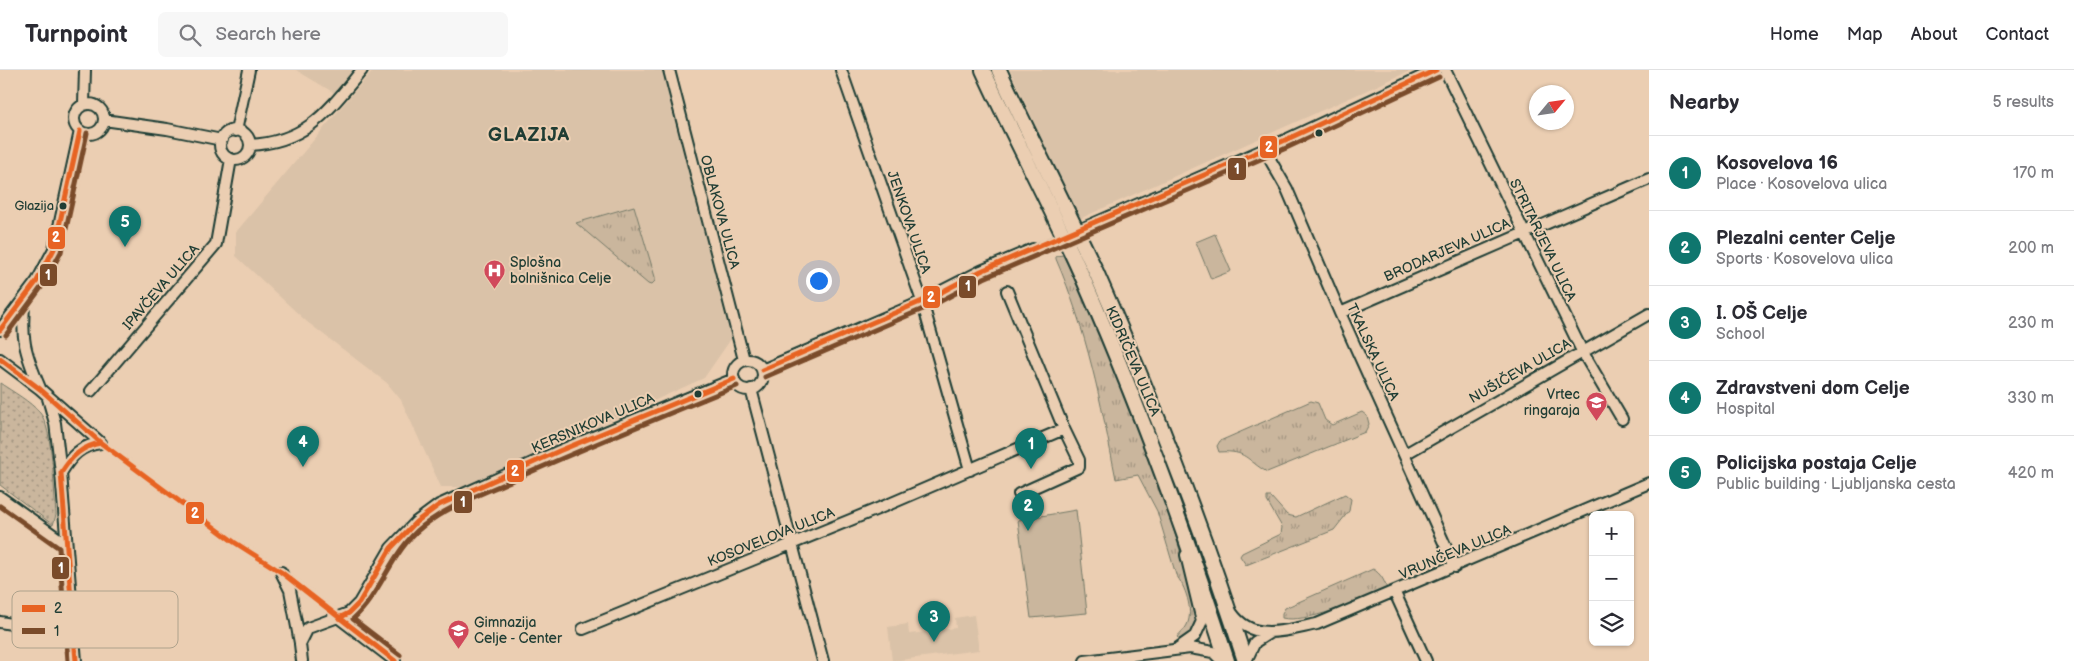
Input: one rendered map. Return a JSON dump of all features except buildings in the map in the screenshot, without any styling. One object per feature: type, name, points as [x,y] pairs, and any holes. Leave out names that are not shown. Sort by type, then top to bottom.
[{"type":"main road","name":"KIDRIČEVA ULICA","points":[[983,70],[1089,293],[1126,379],[1182,524],[1227,661]]},
{"type":"main road","name":"KIDRIČEVA ULICA","points":[[1000,70],[1095,271],[1140,374],[1225,598],[1245,661]]},
{"type":"street","points":[[84,104],[85,70]]},
{"type":"street","points":[[236,130],[249,70]]},
{"type":"street","points":[[250,145],[280,140],[303,131],[326,114],[362,70]]},
{"type":"street","name":"OBLAKOVA ULICA","points":[[669,70],[744,360]]},
{"type":"street","name":"JENKOVA ULICA","points":[[841,70],[922,301],[970,470]]},
{"type":"street","points":[[1086,227],[1264,149],[1436,70]]},
{"type":"street","name":"STRITARJEVA ULICA","points":[[1444,70],[1582,351],[1622,419]]},
{"type":"street","points":[[84,104],[98,106],[103,112],[104,120],[102,127],[95,133],[87,134],[80,131],[74,125],[73,116],[77,108],[84,104]]},
{"type":"street","points":[[104,120],[167,128],[222,140]]},
{"type":"street","points":[[236,130],[247,137],[250,145],[244,157],[231,159],[223,154],[222,140],[227,133],[236,130]]},
{"type":"street","points":[[0,330],[49,261],[54,249],[80,131]]},
{"type":"street","name":"TKALSKA ULICA","points":[[1264,149],[1287,189],[1340,313],[1455,567]]},
{"type":"street","name":"IPAVČEVA ULICA","points":[[91,391],[216,244],[231,159]]},
{"type":"street","name":"BRODARJEVA ULICA","points":[[1340,313],[1649,178]]},
{"type":"street","points":[[762,370],[922,301],[981,271],[1033,249]]},
{"type":"street","points":[[1007,291],[1064,429],[1079,460],[1079,467],[1019,494]]},
{"type":"street","points":[[25,296],[23,340],[28,361],[44,392],[55,423],[70,591]]},
{"type":"street","name":"NUŠIČEVA ULICA","points":[[1405,454],[1649,314]]},
{"type":"street","points":[[0,359],[44,392],[101,443],[92,444],[77,451],[61,473]]},
{"type":"street","points":[[744,360],[757,363],[762,370],[759,384],[751,389],[739,386],[734,379],[735,367],[744,360]]},
{"type":"street","name":"KERSNIKOVA ULICA","points":[[300,644],[308,628],[339,618],[349,613],[359,603],[391,548],[416,522],[439,505],[559,451],[734,379]]},
{"type":"street","points":[[751,389],[823,661]]},
{"type":"street","name":"KOSOVELOVA ULICA","points":[[583,629],[970,470],[1064,429]]},
{"type":"street","name":"VRUNČEVA ULICA","points":[[1225,598],[1241,624],[1254,632],[1268,633],[1317,624],[1395,593],[1649,484]]},
{"type":"street","points":[[0,497],[66,544]]},
{"type":"street","points":[[1178,648],[1195,636],[1202,621],[1184,548],[1182,524]]},
{"type":"street","points":[[281,572],[290,590],[302,661]]},
{"type":"street","points":[[1395,593],[1426,661]]},
{"type":"street","points":[[339,618],[395,661]]},
{"type":"street","points":[[1245,661],[1255,642],[1268,633]]},
{"type":"street","points":[[75,648],[76,661]]},
{"type":"street","points":[[1085,661],[1178,648],[1203,649],[1213,652],[1222,661]]},
{"type":"shaded area","points":[[296,70],[355,70],[336,94]]},
{"type":"shaded area","name":"Splošna bolnišnica Celje","points":[[373,70],[662,70],[731,339],[704,378],[464,487],[441,487],[401,400],[387,383],[306,321],[236,256],[236,232]]},
{"type":"shaded area","points":[[1010,70],[1412,70],[1079,219]]},
{"type":"shaded area","points":[[974,615],[979,650],[892,661],[888,627],[908,624],[909,634],[927,632],[926,622],[937,620],[939,630],[956,628],[955,618]]},
{"type":"green space","points":[[634,206],[655,277],[655,281],[651,285],[576,223]]},
{"type":"green space","points":[[1215,234],[1231,271],[1211,279],[1196,242]]},
{"type":"green space","points":[[1063,255],[1093,319],[1155,470],[1198,608],[1196,630],[1182,641],[1177,637],[1186,627],[1189,619],[1188,598],[1176,575],[1157,511],[1138,475],[1116,479],[1099,395],[1085,340],[1056,259],[1056,256]]},
{"type":"green space","points":[[0,383],[31,405],[40,413],[44,421],[48,432],[53,477],[56,515],[53,525],[0,485]]},
{"type":"green space","points":[[1311,401],[1318,403],[1325,420],[1332,425],[1362,412],[1367,416],[1369,424],[1365,432],[1267,472],[1241,454],[1219,452],[1217,446],[1220,441]]},
{"type":"green space","points":[[1345,494],[1351,499],[1349,511],[1334,530],[1246,565],[1240,556],[1242,553],[1281,534],[1282,527],[1267,501],[1267,497],[1271,497],[1287,515],[1296,517]]},
{"type":"green space","points":[[1076,510],[1087,613],[1031,618],[1018,520]]},
{"type":"green space","points":[[1373,569],[1382,578],[1387,589],[1381,594],[1317,615],[1304,618],[1282,618],[1285,608]]},
{"type":"tunnel","points":[[1033,249],[1068,234]]},
{"type":"transit line","name":"2","points":[[762,370],[934,296],[981,271],[1281,142],[1436,70]]},
{"type":"transit line","name":"1","points":[[765,377],[937,303],[984,278],[1284,149],[1439,77]]},
{"type":"transit line","name":"2","points":[[0,330],[37,281],[54,249],[80,131]]},
{"type":"transit line","name":"1","points":[[6,335],[43,285],[61,252],[87,133]]},
{"type":"transit line","name":"2","points":[[0,359],[40,389],[101,443],[234,542],[281,572],[395,661]]},
{"type":"transit line","name":"2","points":[[339,618],[349,613],[359,603],[391,548],[416,522],[439,505],[559,451],[734,379]]},
{"type":"transit line","name":"1","points":[[400,655],[353,619],[372,597],[403,547],[423,526],[445,511],[481,494],[737,386]]},
{"type":"transit line","name":"2","points":[[70,591],[61,473],[78,453],[94,444],[101,443]]},
{"type":"transit line","name":"1","points":[[0,506],[59,548],[62,591]]},
{"type":"transit line","name":"1","points":[[67,648],[68,661]]},
{"type":"transit line","name":"2","points":[[75,648],[76,661]]},
{"type":"place","name":"Glazija","points":[[63,206]]},
{"type":"place","name":"Policijska postaja Celje","points":[[125,247]]},
{"type":"place","name":"Splošna bolnišnica Celje","points":[[494,289]]},
{"type":"place","name":"Vrtec ringaraja","points":[[1596,421]]},
{"type":"place","name":"Zdravstveni dom Celje","points":[[303,467]]},
{"type":"place","name":"Kosovelova 16","points":[[1031,469]]},
{"type":"place","name":"Plezalni center Celje","points":[[1028,531]]},
{"type":"place","name":"I. OŠ Celje","points":[[934,642]]},
{"type":"place","name":"Gimnazija Celje - Center","points":[[458,649]]},
{"type":"district","name":"GLAZIJA","points":[[529,135]]}]
